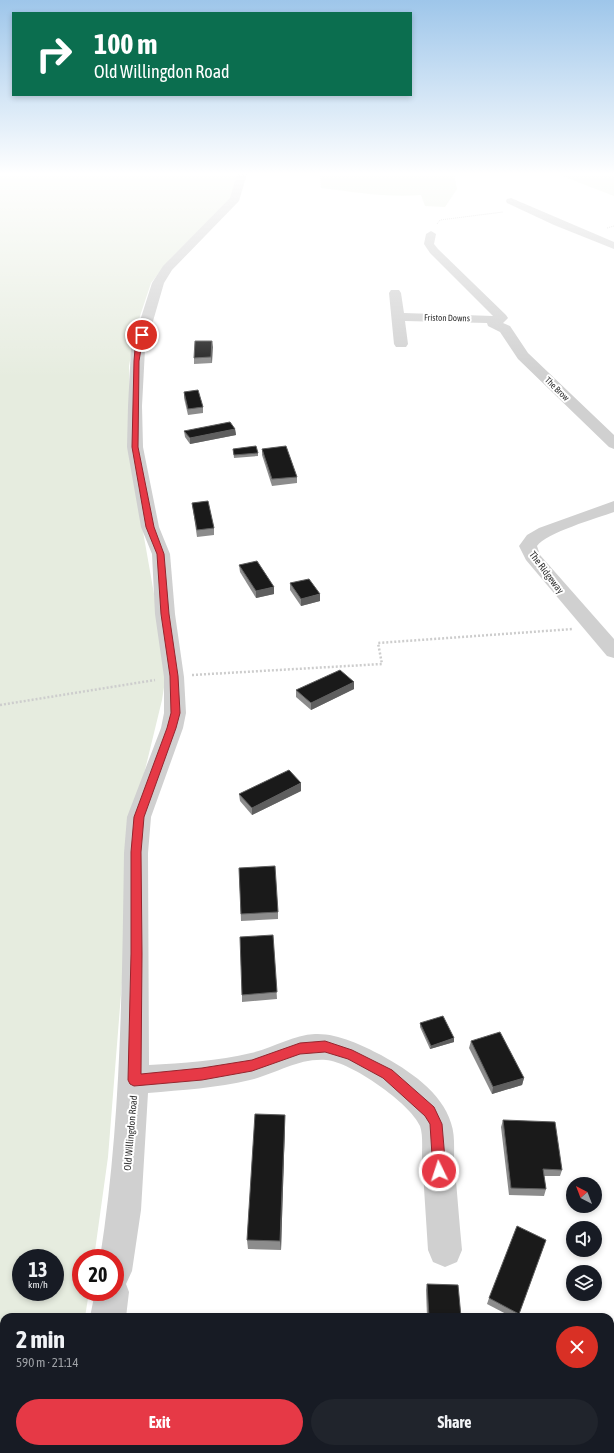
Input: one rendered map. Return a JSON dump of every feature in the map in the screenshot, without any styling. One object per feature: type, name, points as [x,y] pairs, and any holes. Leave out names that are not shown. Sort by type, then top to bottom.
[{"type":"street","name":"Old Willingdon Road","points":[[118,1249],[124,1210],[134,1080],[136,852],[139,817],[176,713],[174,676],[165,614],[161,554],[150,527],[135,447],[135,406],[138,349],[158,283],[166,268],[192,242]]},
{"type":"street","name":"The Brow","points":[[429,242],[429,244],[434,251],[501,322],[523,356],[614,444]]},
{"type":"street","points":[[604,242],[614,246]]},
{"type":"street","points":[[395,293],[401,344]]},
{"type":"street","name":"Friston Downs","points":[[398,317],[484,318],[501,322]]},
{"type":"street","name":"The Ridgeway","points":[[614,506],[533,538],[528,546],[532,556],[614,652]]},
{"type":"street","points":[[134,1080],[202,1074],[245,1067],[300,1048],[325,1047],[352,1055],[388,1074],[429,1111],[436,1124],[444,1250]]},
{"type":"street","points":[[109,1313],[111,1301]]},
{"type":"path","points":[[0,705],[174,676],[382,664],[378,643],[592,628]]},
{"type":"shaded area","points":[[0,242],[187,242],[171,258],[151,283],[136,328],[129,366],[131,463],[167,668],[162,700],[136,807],[108,1157],[95,1249],[72,1249],[72,1301],[88,1301],[86,1313],[0,1313]]},
{"type":"building","points":[[195,341],[212,341],[211,357],[194,358]]},
{"type":"building","points":[[198,390],[203,407],[188,409],[184,392]]},
{"type":"building","points":[[230,422],[235,429],[190,438],[184,431]]},
{"type":"building","points":[[256,446],[258,453],[234,455],[233,449]]},
{"type":"building","points":[[286,446],[297,477],[272,479],[262,449]]},
{"type":"building","points":[[208,501],[214,528],[197,530],[192,503]]},
{"type":"building","points":[[257,561],[274,587],[256,591],[239,565]]},
{"type":"building","points":[[309,579],[320,594],[301,599],[290,583]]},
{"type":"building","points":[[340,670],[354,682],[311,703],[296,690]]},
{"type":"building","points":[[289,770],[301,783],[252,808],[239,794]]},
{"type":"building","points":[[275,866],[278,912],[241,914],[239,868]]},
{"type":"building","points":[[273,935],[277,992],[242,995],[240,937]]},
{"type":"building","points":[[443,1016],[454,1038],[431,1046],[420,1023]]},
{"type":"building","points":[[500,1032],[524,1078],[493,1087],[471,1041]]},
{"type":"building","points":[[255,1114],[285,1115],[280,1241],[247,1240]]},
{"type":"building","points":[[503,1120],[555,1122],[562,1170],[543,1169],[546,1189],[511,1188]]},
{"type":"building","points":[[517,1226],[546,1240],[519,1313],[489,1298]]},
{"type":"building","points":[[427,1284],[458,1285],[461,1313],[429,1313]]},
{"type":"route","points":[[142,335],[138,349],[137,361],[135,447],[150,527],[161,554],[165,614],[174,676],[176,713],[172,728],[139,817],[136,852],[137,954],[134,1080],[202,1074],[252,1066],[300,1048],[325,1047],[352,1055],[388,1074],[411,1093],[429,1111],[436,1124],[439,1171]]}]
